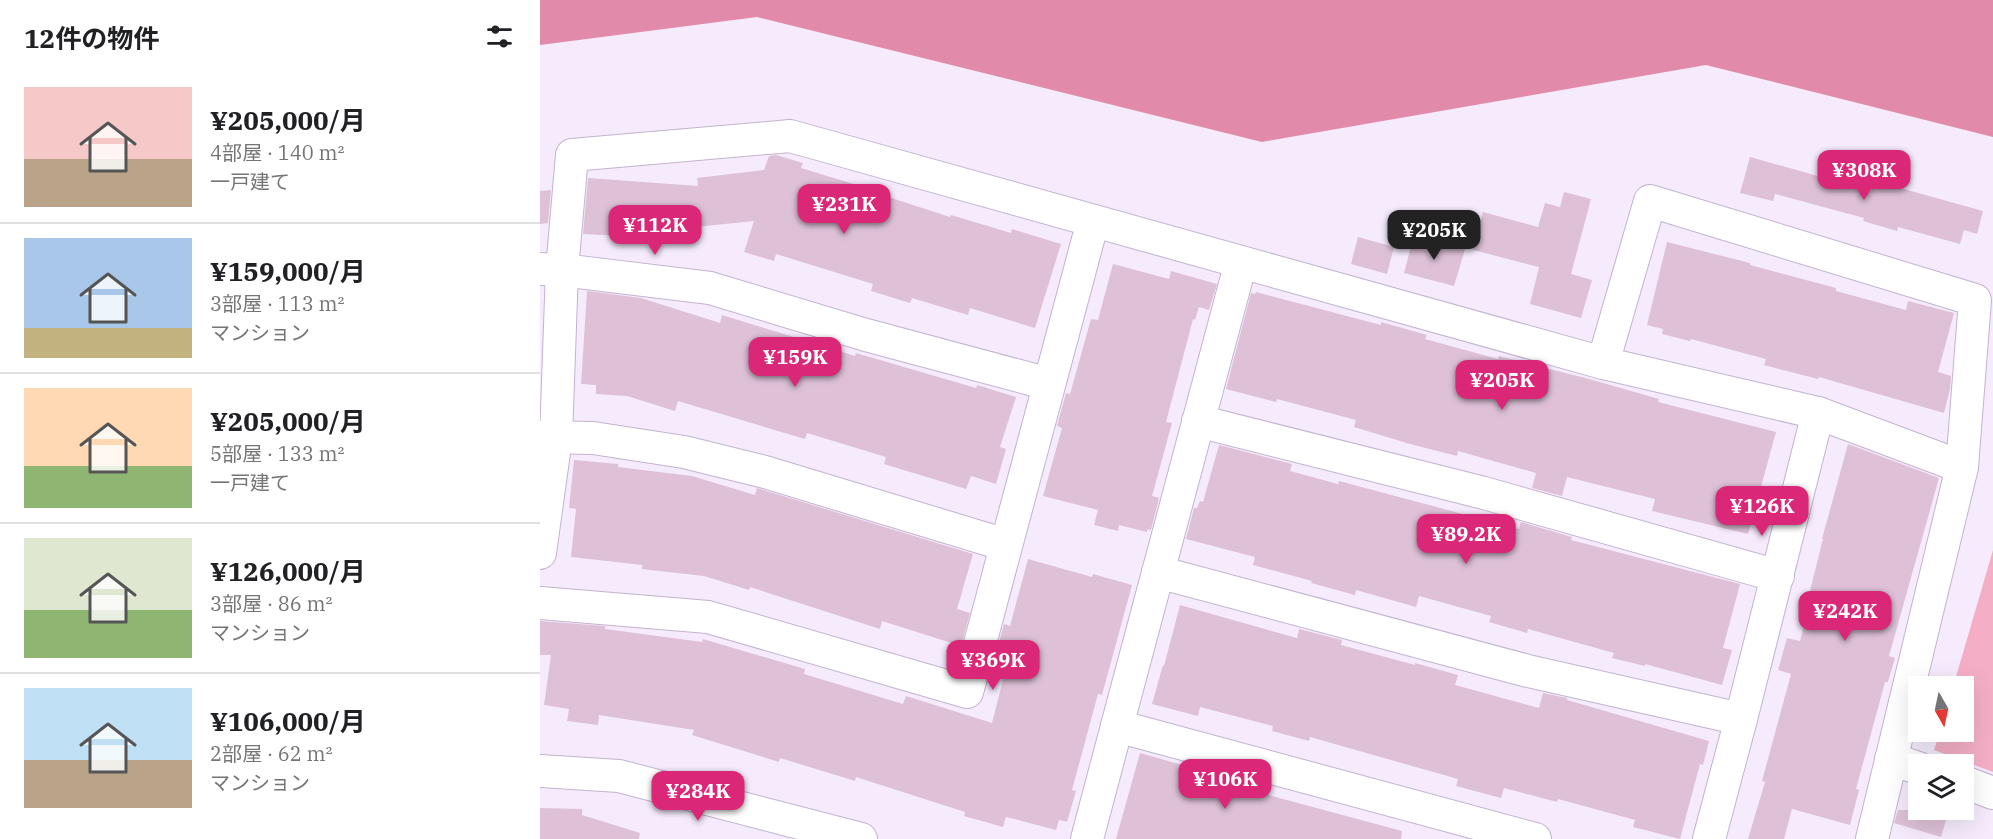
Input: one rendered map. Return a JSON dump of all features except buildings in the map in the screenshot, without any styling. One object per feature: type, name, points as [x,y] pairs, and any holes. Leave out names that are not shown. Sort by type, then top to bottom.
[{"type":"street","points":[[540,553],[548,437],[551,269],[572,155],[790,136],[1603,363],[1818,413],[1962,467]]},
{"type":"street","points":[[1603,363],[1650,201],[1975,300],[1962,467],[1905,764],[1872,839]]},
{"type":"street","points":[[540,603],[708,617],[967,692],[1093,221]]},
{"type":"street","points":[[1087,839],[1241,262]]},
{"type":"street","points":[[551,269],[710,288],[866,335],[1049,384]]},
{"type":"street","points":[[1709,839],[1818,413]]},
{"type":"street","points":[[1198,422],[1484,493],[1778,576]]},
{"type":"street","points":[[548,437],[593,438],[684,452],[765,472],[1006,545]]},
{"type":"street","points":[[1158,572],[1528,671],[1741,719]]},
{"type":"street","points":[[1117,726],[1535,839]]},
{"type":"street","points":[[540,771],[619,776],[861,839]]},
{"type":"street","points":[[1974,786],[1993,793]]},
{"type":"shaded area","points":[[540,0],[1993,0],[1993,137],[1706,65],[1262,142],[757,17],[540,45]]},
{"type":"shaded area","points":[[1993,550],[1993,772],[1974,765],[1974,754],[1945,754],[1934,750],[1937,742],[1974,742],[1974,676],[1956,676]]}]
